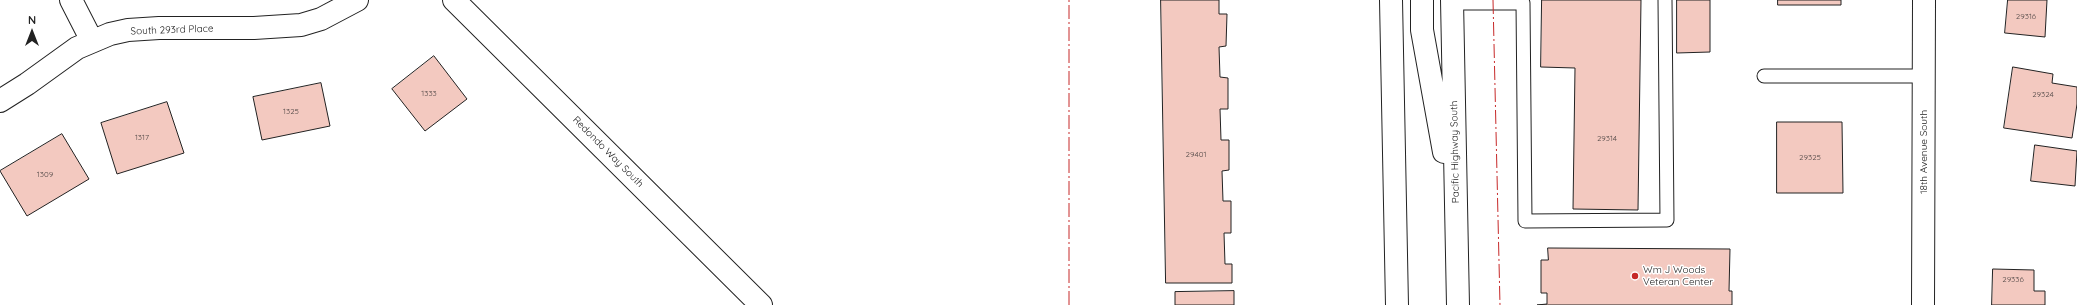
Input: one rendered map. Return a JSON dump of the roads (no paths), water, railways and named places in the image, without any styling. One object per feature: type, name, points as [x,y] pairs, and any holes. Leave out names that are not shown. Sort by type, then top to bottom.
[{"type":"street","points":[[71,0],[92,41]]},
{"type":"street","name":"South 293rd Place","points":[[0,101],[27,84],[64,57],[92,41],[110,34],[128,30],[159,28],[254,28],[301,25],[321,19],[357,0]]},
{"type":"street","name":"Redondo Way South","points":[[454,0],[761,305]]},
{"type":"street","points":[[1391,0],[1397,305]]},
{"type":"street","points":[[1422,0],[1422,30],[1456,220]]},
{"type":"street","name":"18th Avenue South","points":[[1923,305],[1924,0]]},
{"type":"street","name":"Pacific Highway South","points":[[1452,2],[1458,305]]},
{"type":"lane","points":[[1452,2],[1524,2],[1525,221],[1667,220],[1665,0]]},
{"type":"lane","points":[[1764,76],[1924,76]]},
{"type":"place","name":"Wm J Woods Veteran Center","points":[[1635,276]]}]
